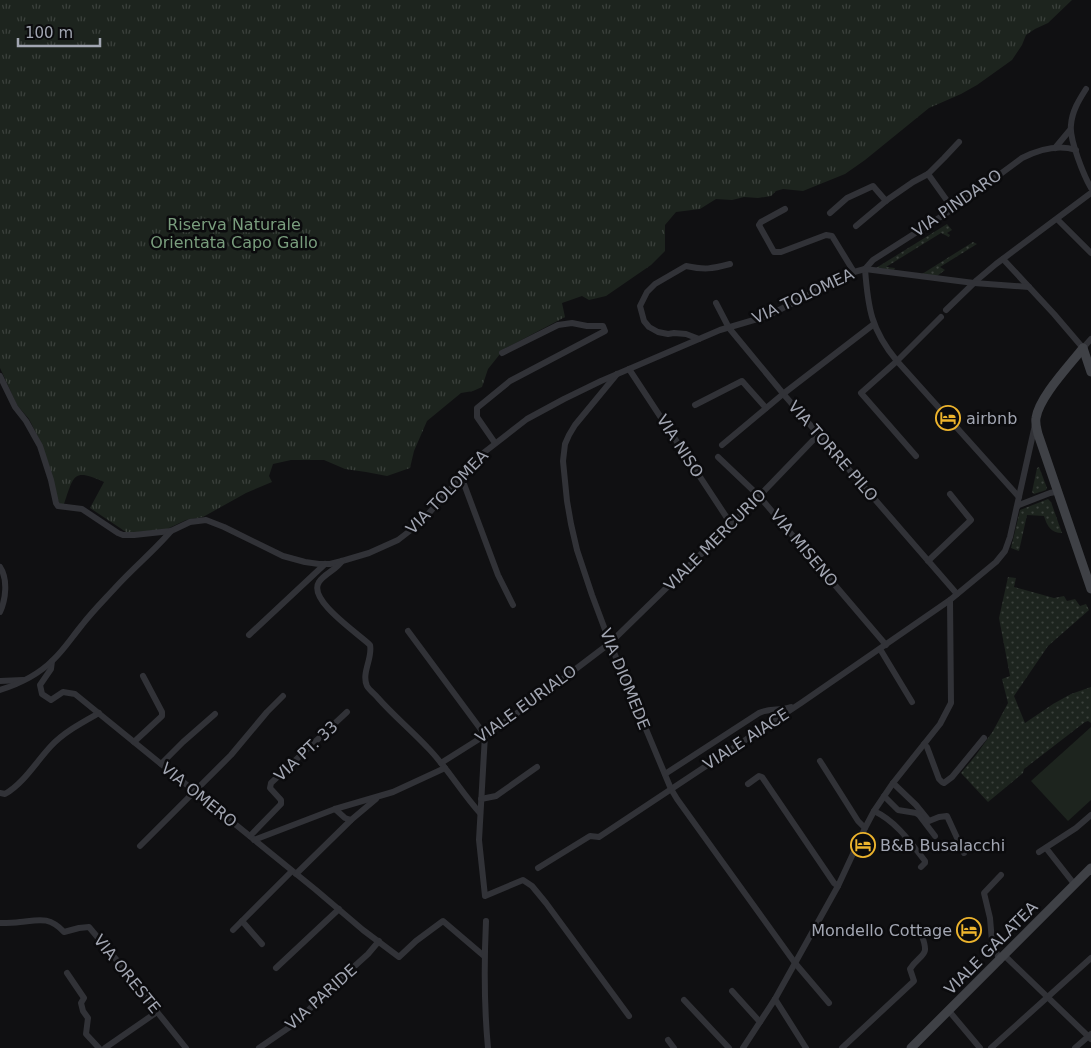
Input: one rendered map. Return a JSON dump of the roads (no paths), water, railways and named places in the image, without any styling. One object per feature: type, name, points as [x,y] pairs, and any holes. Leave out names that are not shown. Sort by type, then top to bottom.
[{"type":"main road","points":[[1083,348],[1091,372]]},
{"type":"main road","points":[[1083,348],[1040,405],[1036,420],[1038,434],[1091,589]]},
{"type":"main road","name":"VIALE GALATEA","points":[[911,1048],[1091,868]]},
{"type":"street","points":[[1086,89],[1073,114],[1070,130],[1083,172],[1091,188]]},
{"type":"street","points":[[1055,148],[1070,130]]},
{"type":"street","points":[[856,226],[886,201],[928,174],[959,142]]},
{"type":"street","name":"VIA PINDARO","points":[[865,270],[873,260],[953,209],[1022,158],[1030,154],[1055,148],[1071,148],[1076,150]]},
{"type":"street","points":[[928,174],[953,209]]},
{"type":"street","points":[[830,213],[847,198],[872,186],[886,201]]},
{"type":"street","points":[[946,310],[1003,258],[1091,193]]},
{"type":"street","points":[[785,209],[761,222],[759,226],[774,252],[781,252],[826,235],[832,236],[854,272]]},
{"type":"street","points":[[1057,219],[1091,253]]},
{"type":"street","points":[[1003,258],[1083,348],[1091,339]]},
{"type":"street","points":[[699,338],[686,334],[658,332],[649,327],[644,321],[640,306],[647,292],[655,284],[686,266],[713,269],[730,264]]},
{"type":"street","points":[[865,270],[868,301],[874,324],[882,342],[1019,497]]},
{"type":"street","name":"VIA TOLOMEA","points":[[171,531],[190,522],[206,520],[282,556],[305,562],[325,564],[342,561],[368,553],[398,540],[420,523],[482,454],[526,419],[564,398],[699,338],[771,314],[854,272],[865,270],[974,283],[1029,287]]},
{"type":"street","name":"VIA TORRE PILO","points":[[716,303],[729,328],[783,394],[957,594]]},
{"type":"street","points":[[916,456],[860,393],[941,317]]},
{"type":"street","name":"VIA TOLOMEA","points":[[496,443],[477,417],[477,408],[510,381],[606,331],[603,326],[587,326],[572,323],[558,325],[502,354]]},
{"type":"street","points":[[722,446],[783,394],[874,324]]},
{"type":"street","name":"VIA NISO","points":[[629,369],[731,524]]},
{"type":"street","name":"VIA DIOMEDE","points":[[618,374],[574,426],[569,435],[564,453],[570,524],[583,570],[610,643],[671,789],[795,963],[829,1003]]},
{"type":"street","points":[[0,376],[15,407],[26,420],[40,446],[58,506],[82,509],[123,535],[171,531]]},
{"type":"street","points":[[695,405],[742,381],[766,408]]},
{"type":"street","name":"VIALE AIACE","points":[[538,868],[590,836],[599,837],[802,703],[950,600],[988,569],[1005,551],[1010,537],[1036,420]]},
{"type":"street","name":"VIALE MERCURIO","points":[[610,643],[760,496],[818,435]]},
{"type":"street","name":"VIA MISENO","points":[[718,457],[760,496],[883,647],[912,702]]},
{"type":"street","points":[[461,476],[498,575],[513,605]]},
{"type":"street","points":[[1017,507],[1019,504],[1050,493],[1058,493]]},
{"type":"street","points":[[928,560],[972,520],[950,494]]},
{"type":"street","points":[[0,690],[16,685],[38,673],[52,661],[117,586],[158,547],[171,531]]},
{"type":"street","points":[[342,561],[339,566],[319,582],[317,589],[319,596],[329,610],[370,645],[372,650],[366,677],[368,687],[428,747],[467,799],[480,813]]},
{"type":"street","points":[[249,635],[325,564]]},
{"type":"street","points":[[0,567],[5,584],[0,612]]},
{"type":"street","points":[[743,1048],[774,999],[838,886],[874,811],[893,783],[940,724],[951,703],[950,600]]},
{"type":"street","points":[[408,631],[485,735],[478,840],[485,896],[524,880],[532,886],[566,929],[629,1016]]},
{"type":"street","name":"VIALE EURIALO","points":[[393,792],[443,765],[532,703],[610,643]]},
{"type":"street","name":"VIA OMERO","points":[[52,661],[51,669],[40,685],[42,694],[52,700],[63,692],[75,694],[399,957],[416,941],[443,921],[484,956]]},
{"type":"street","points":[[134,742],[162,716],[162,712],[143,676]]},
{"type":"street","points":[[0,681],[24,680]]},
{"type":"street","points":[[140,846],[231,755],[283,696]]},
{"type":"street","points":[[665,774],[759,713],[767,710],[787,709],[802,703]]},
{"type":"street","name":"VIA PT. 33","points":[[252,838],[280,804],[281,800],[270,788],[271,783],[348,712]]},
{"type":"street","points":[[0,793],[5,794],[14,788],[52,744],[77,725],[99,713]]},
{"type":"street","points":[[161,764],[215,714]]},
{"type":"street","points":[[924,744],[927,746],[940,779],[944,783],[952,778],[984,738]]},
{"type":"street","points":[[820,762],[858,821],[865,828]]},
{"type":"street","points":[[481,799],[496,796],[537,767]]},
{"type":"street","points":[[748,784],[759,776],[762,777],[834,883],[838,886]]},
{"type":"street","points":[[893,783],[916,805],[929,821],[947,816],[964,853]]},
{"type":"street","points":[[252,838],[393,792]]},
{"type":"street","points":[[233,930],[375,799],[393,792]]},
{"type":"street","points":[[884,796],[898,810],[919,815],[935,836]]},
{"type":"street","points":[[335,810],[351,820]]},
{"type":"street","points":[[874,811],[888,818],[902,833],[925,861],[921,867]]},
{"type":"street","points":[[1039,852],[1076,828],[1091,815]]},
{"type":"street","points":[[1046,848],[1075,885]]},
{"type":"street","points":[[1000,875],[984,893],[990,918],[992,942],[1002,958],[1048,997],[1090,1037],[1075,1048]]},
{"type":"street","points":[[276,968],[339,909]]},
{"type":"street","name":"VIA ORESTE","points":[[0,923],[37,919],[50,921],[64,932],[89,927],[186,1048]]},
{"type":"street","points":[[242,921],[262,944]]},
{"type":"street","points":[[486,921],[484,956],[488,1048]]},
{"type":"street","points":[[842,1048],[914,980],[910,969],[915,961],[925,953],[926,949],[922,936]]},
{"type":"street","name":"VIA PARIDE","points":[[259,1048],[297,1022],[380,942]]},
{"type":"street","points":[[991,1048],[1091,958]]},
{"type":"street","points":[[67,973],[84,998],[81,1003],[82,1011],[88,1018],[86,1034],[99,1048]]},
{"type":"street","points":[[732,990],[760,1022]]},
{"type":"street","points":[[774,999],[806,1048]]},
{"type":"street","points":[[684,1000],[729,1048]]},
{"type":"street","points":[[949,1011],[980,1048]]},
{"type":"street","points":[[105,1048],[157,1012]]},
{"type":"street","points":[[668,1040],[674,1048]]},
{"type":"place","name":"airbnb","points":[[948,418]]},
{"type":"place","name":"B&B Busalacchi","points":[[863,845]]},
{"type":"place","name":"Mondello Cottage","points":[[969,930]]},
{"type":"park label","name":"Riserva Naturale Orientata Capo Gallo","points":[[234,233]]}]
